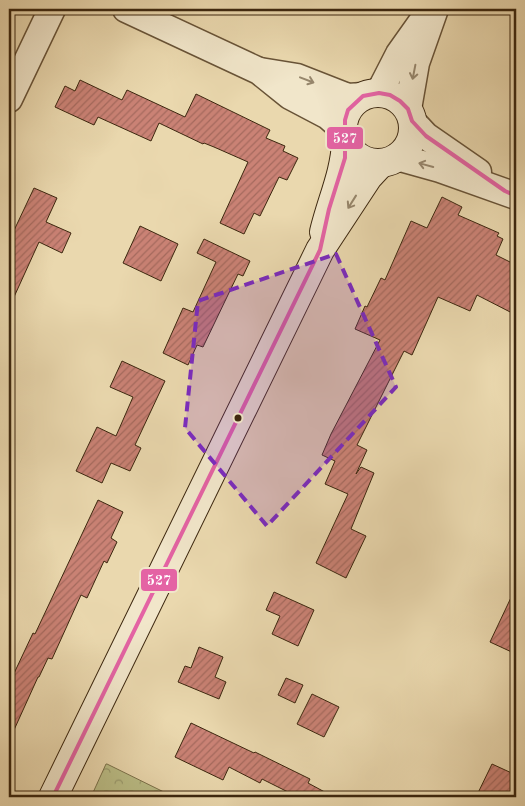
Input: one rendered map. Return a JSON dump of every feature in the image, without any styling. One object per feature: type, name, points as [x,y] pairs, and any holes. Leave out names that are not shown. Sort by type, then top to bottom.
[{"type":"street","points":[[9,99],[52,9]]},
{"type":"street","points":[[126,9],[259,71],[290,96],[328,116],[345,136],[358,156],[373,162],[389,160],[440,169],[511,193]]},
{"type":"street","points":[[320,250],[329,209],[345,158],[348,110],[371,94],[430,9]]},
{"type":"street","points":[[53,797],[320,250],[368,177],[389,160],[405,151],[410,142],[413,131],[410,115],[416,63],[435,9]]},
{"type":"street","points":[[259,71],[297,77],[348,96],[390,95],[400,100],[426,136],[511,193]]},
{"type":"highlighted area","points":[[336,254],[396,387],[267,526],[185,428],[198,301]]},
{"type":"green space","points":[[107,764],[174,797],[91,797]]},
{"type":"building","points":[[80,80],[122,100],[127,90],[185,117],[196,94],[270,130],[266,138],[285,146],[283,151],[298,158],[287,180],[279,177],[260,216],[254,213],[244,234],[220,223],[248,162],[203,144],[159,123],[151,141],[98,117],[94,125],[55,107],[65,86],[75,91]]},
{"type":"building","points":[[34,188],[57,198],[46,222],[71,233],[62,253],[39,242],[9,308],[9,241]]},
{"type":"building","points":[[442,197],[462,207],[458,215],[499,233],[497,236],[503,239],[496,255],[516,265],[516,315],[477,295],[470,311],[438,297],[412,355],[404,351],[357,445],[367,450],[356,474],[361,467],[374,473],[351,529],[366,536],[346,578],[316,563],[348,494],[325,484],[335,461],[322,455],[380,340],[355,329],[365,306],[367,307],[381,278],[385,280],[411,221],[427,228]]},
{"type":"building","points":[[140,226],[178,244],[161,281],[123,263]]},
{"type":"building","points":[[204,239],[250,261],[243,276],[238,274],[203,347],[197,345],[188,365],[163,353],[183,308],[193,312],[216,262],[197,253]]},
{"type":"building","points":[[122,361],[165,381],[135,445],[141,448],[130,471],[111,463],[102,483],[76,471],[97,427],[116,436],[133,397],[110,387]]},
{"type":"building","points":[[98,500],[123,512],[111,538],[117,542],[107,563],[104,561],[87,598],[81,595],[52,659],[48,658],[38,677],[9,741],[9,684],[33,633],[35,634]]},
{"type":"building","points":[[516,587],[516,654],[490,642]]},
{"type":"building","points":[[274,592],[314,610],[298,646],[272,634],[280,616],[266,610]]},
{"type":"building","points":[[199,647],[223,657],[215,677],[226,682],[219,699],[178,682],[185,666],[191,668]]},
{"type":"building","points":[[286,678],[303,685],[295,703],[278,695]]},
{"type":"building","points":[[312,694],[339,707],[324,737],[297,724]]},
{"type":"building","points":[[191,723],[310,779],[308,783],[334,797],[298,797],[262,779],[260,783],[229,767],[223,780],[175,757]]},
{"type":"building","points":[[492,764],[516,775],[516,797],[476,797]]},
{"type":"transit line","name":"527","points":[[53,797],[320,250],[329,209],[345,158],[345,120],[348,110],[363,96],[379,93],[390,95],[408,109],[412,121],[426,136],[505,191],[516,196]]}]
